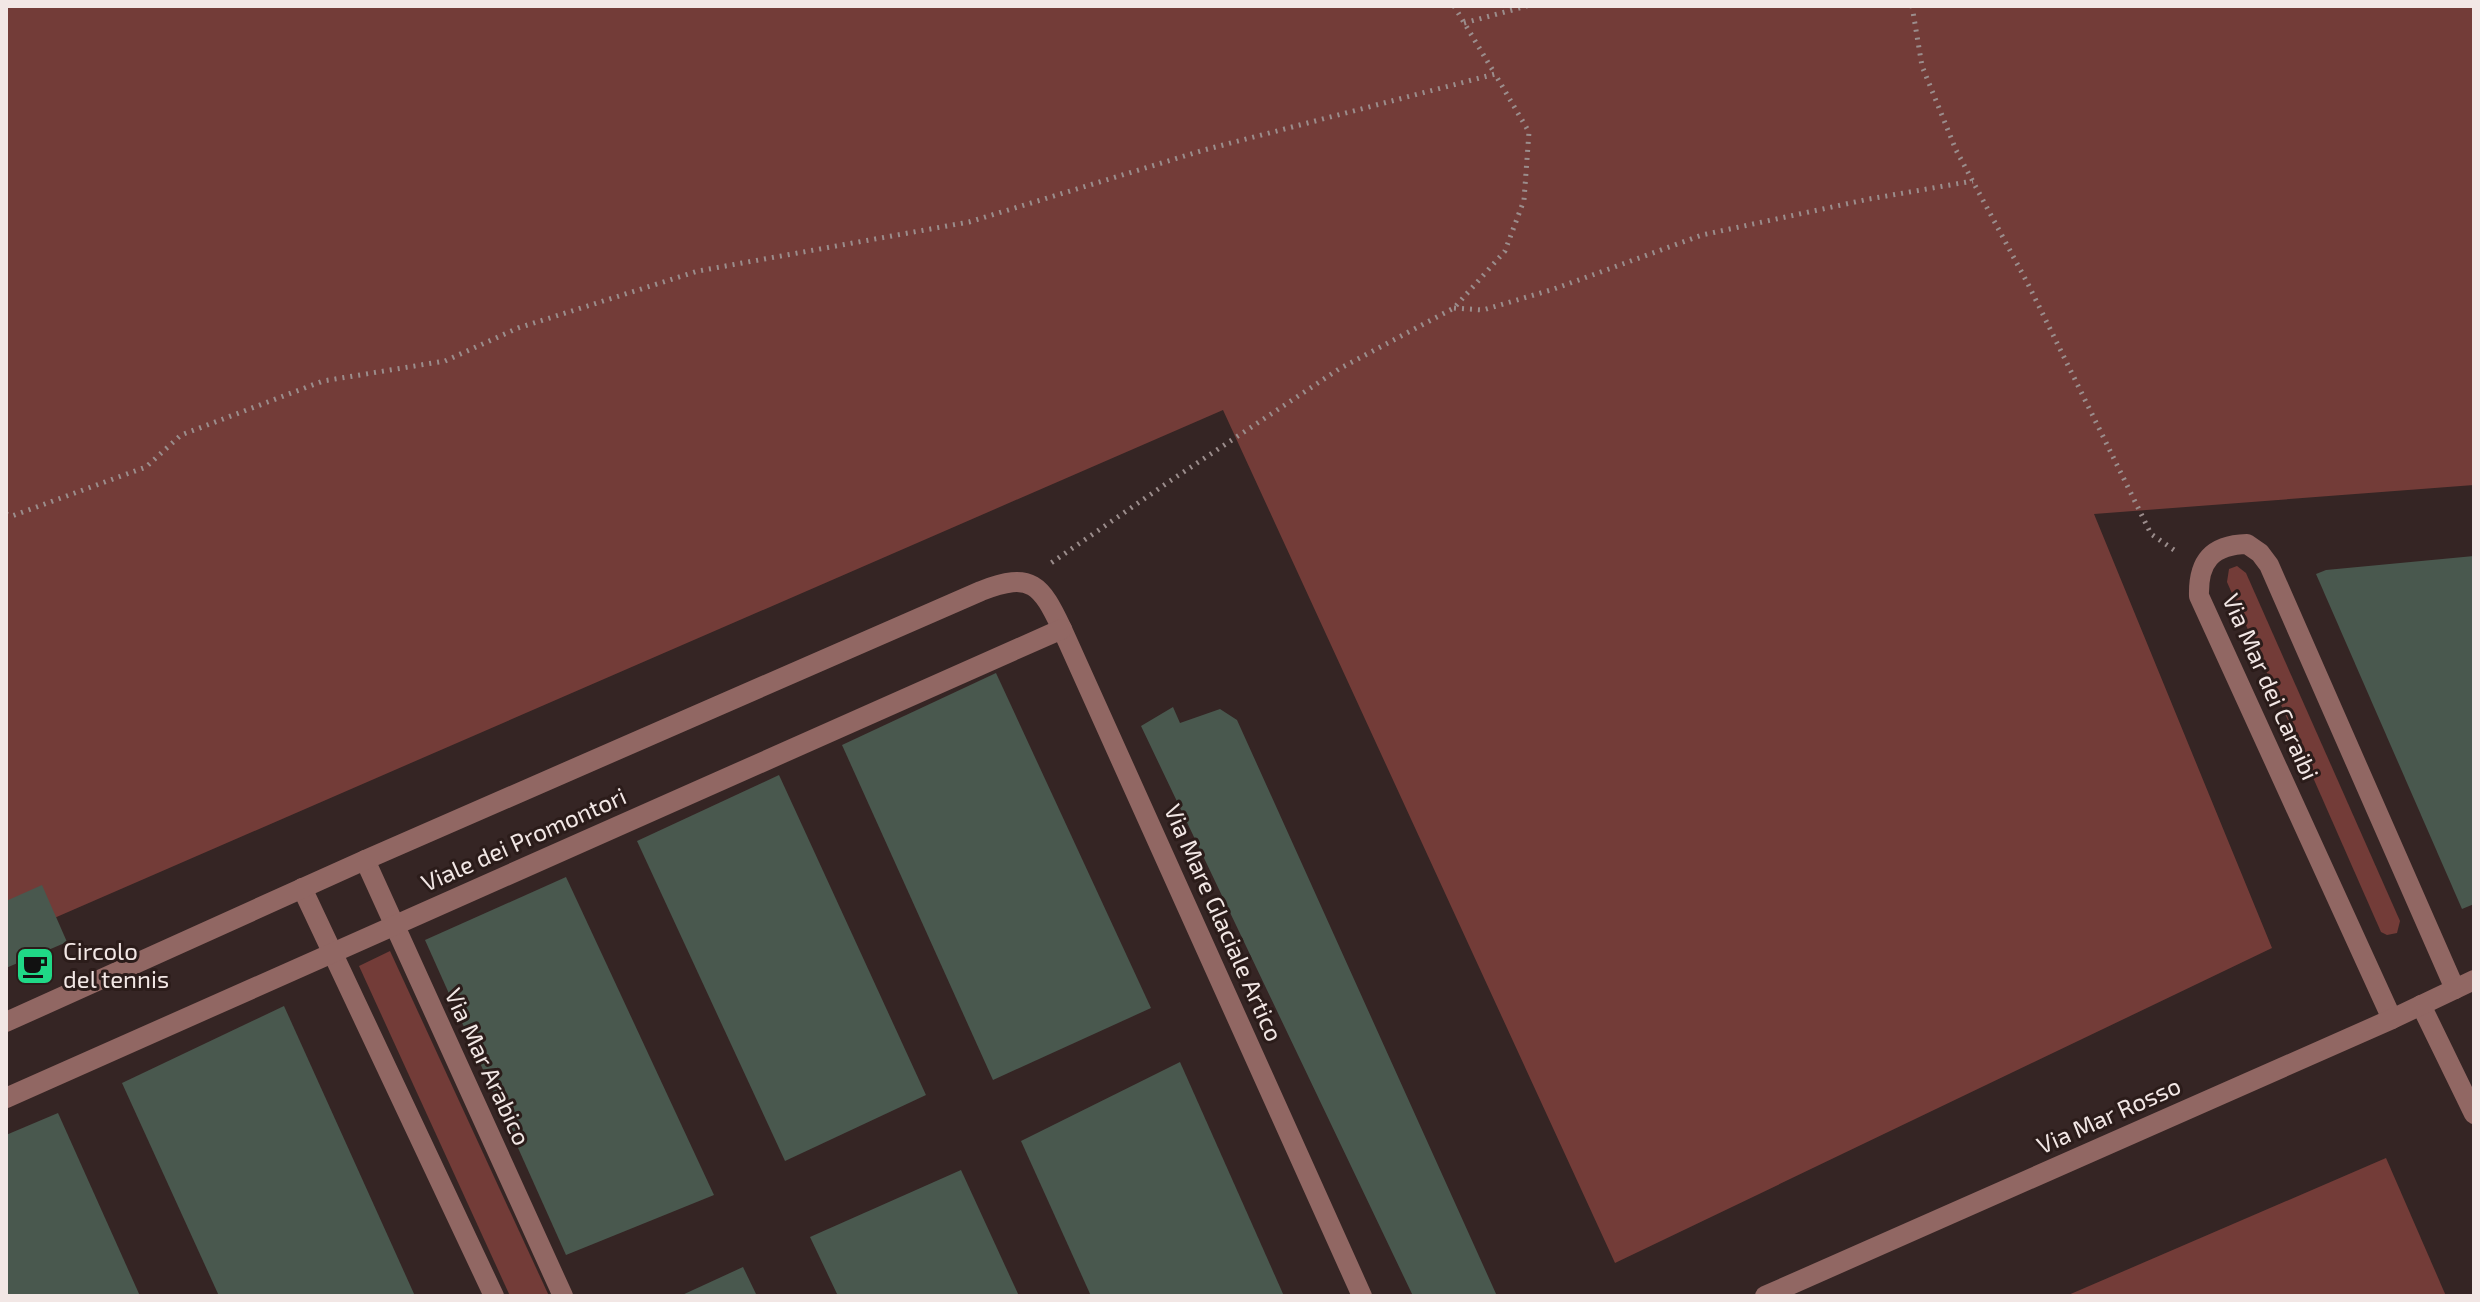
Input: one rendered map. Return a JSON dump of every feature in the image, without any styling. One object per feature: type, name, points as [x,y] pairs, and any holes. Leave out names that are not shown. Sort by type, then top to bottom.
[{"type":"street","name":"Via Mar dei Caraibi","points":[[2392,1019],[2199,596],[2201,569],[2209,557],[2221,548],[2247,544],[2260,553],[2269,565],[2464,985]]},
{"type":"street","name":"Viale dei Promontori","points":[[6,1022],[365,860],[981,591],[1009,582],[1024,582]]},
{"type":"street","name":"Via Mare Glaciale Artico","points":[[1024,582],[1046,597],[1062,629],[1362,1296]]},
{"type":"street","name":"Viale dei Promontori","points":[[6,1098],[1062,629]]},
{"type":"street","name":"Via Mar Arabico","points":[[365,860],[563,1296]]},
{"type":"street","points":[[302,888],[494,1296]]},
{"type":"street","name":"Via Mar Rosso","points":[[1765,1296],[2464,985]]},
{"type":"street","points":[[2421,1005],[2474,1114]]},
{"type":"path","points":[[1024,582],[1339,369],[1454,308],[1505,251],[1524,200],[1529,132],[1454,6]]},
{"type":"path","points":[[1464,23],[1527,6]]},
{"type":"path","points":[[1912,6],[1922,66],[1956,150],[2028,284],[2151,534],[2201,569]]},
{"type":"path","points":[[6,514],[12,516],[146,467],[181,435],[323,381],[445,361],[518,328],[698,271],[969,222],[1204,150],[1495,74]]},
{"type":"path","points":[[1454,308],[1483,310],[1702,235],[1869,199],[1973,181]]},
{"type":"shaded area","points":[[6,6],[2474,6],[2474,485],[2094,514],[2272,948],[1615,1263],[1223,410],[6,939]]},
{"type":"shaded area","points":[[2237,566],[2246,573],[2400,921],[2397,933],[2387,935],[2381,932],[2227,582],[2229,569]]},
{"type":"shaded area","points":[[390,951],[549,1296],[510,1296],[359,966]]},
{"type":"shaded area","points":[[2386,1158],[2446,1296],[2066,1296]]},
{"type":"building","points":[[2474,556],[2474,904],[2462,909],[2316,574],[2326,570]]},
{"type":"building","points":[[996,673],[1151,1008],[993,1080],[842,745]]},
{"type":"building","points":[[1173,707],[1180,723],[1220,709],[1237,720],[1497,1296],[1413,1296],[1141,726]]},
{"type":"building","points":[[779,775],[926,1095],[785,1161],[637,841]]},
{"type":"building","points":[[566,877],[714,1195],[566,1255],[425,940]]},
{"type":"building","points":[[42,885],[67,942],[6,968],[6,901]]},
{"type":"building","points":[[284,1006],[415,1296],[219,1296],[122,1083]]},
{"type":"building","points":[[1180,1062],[1284,1296],[1091,1296],[1021,1141]]},
{"type":"building","points":[[58,1113],[140,1296],[6,1296],[6,1135]]},
{"type":"building","points":[[961,1170],[1019,1296],[838,1296],[810,1237]]},
{"type":"building","points":[[743,1267],[757,1296],[680,1296]]},
{"type":"place","name":"Circolo del tennis","points":[[35,966]]}]
